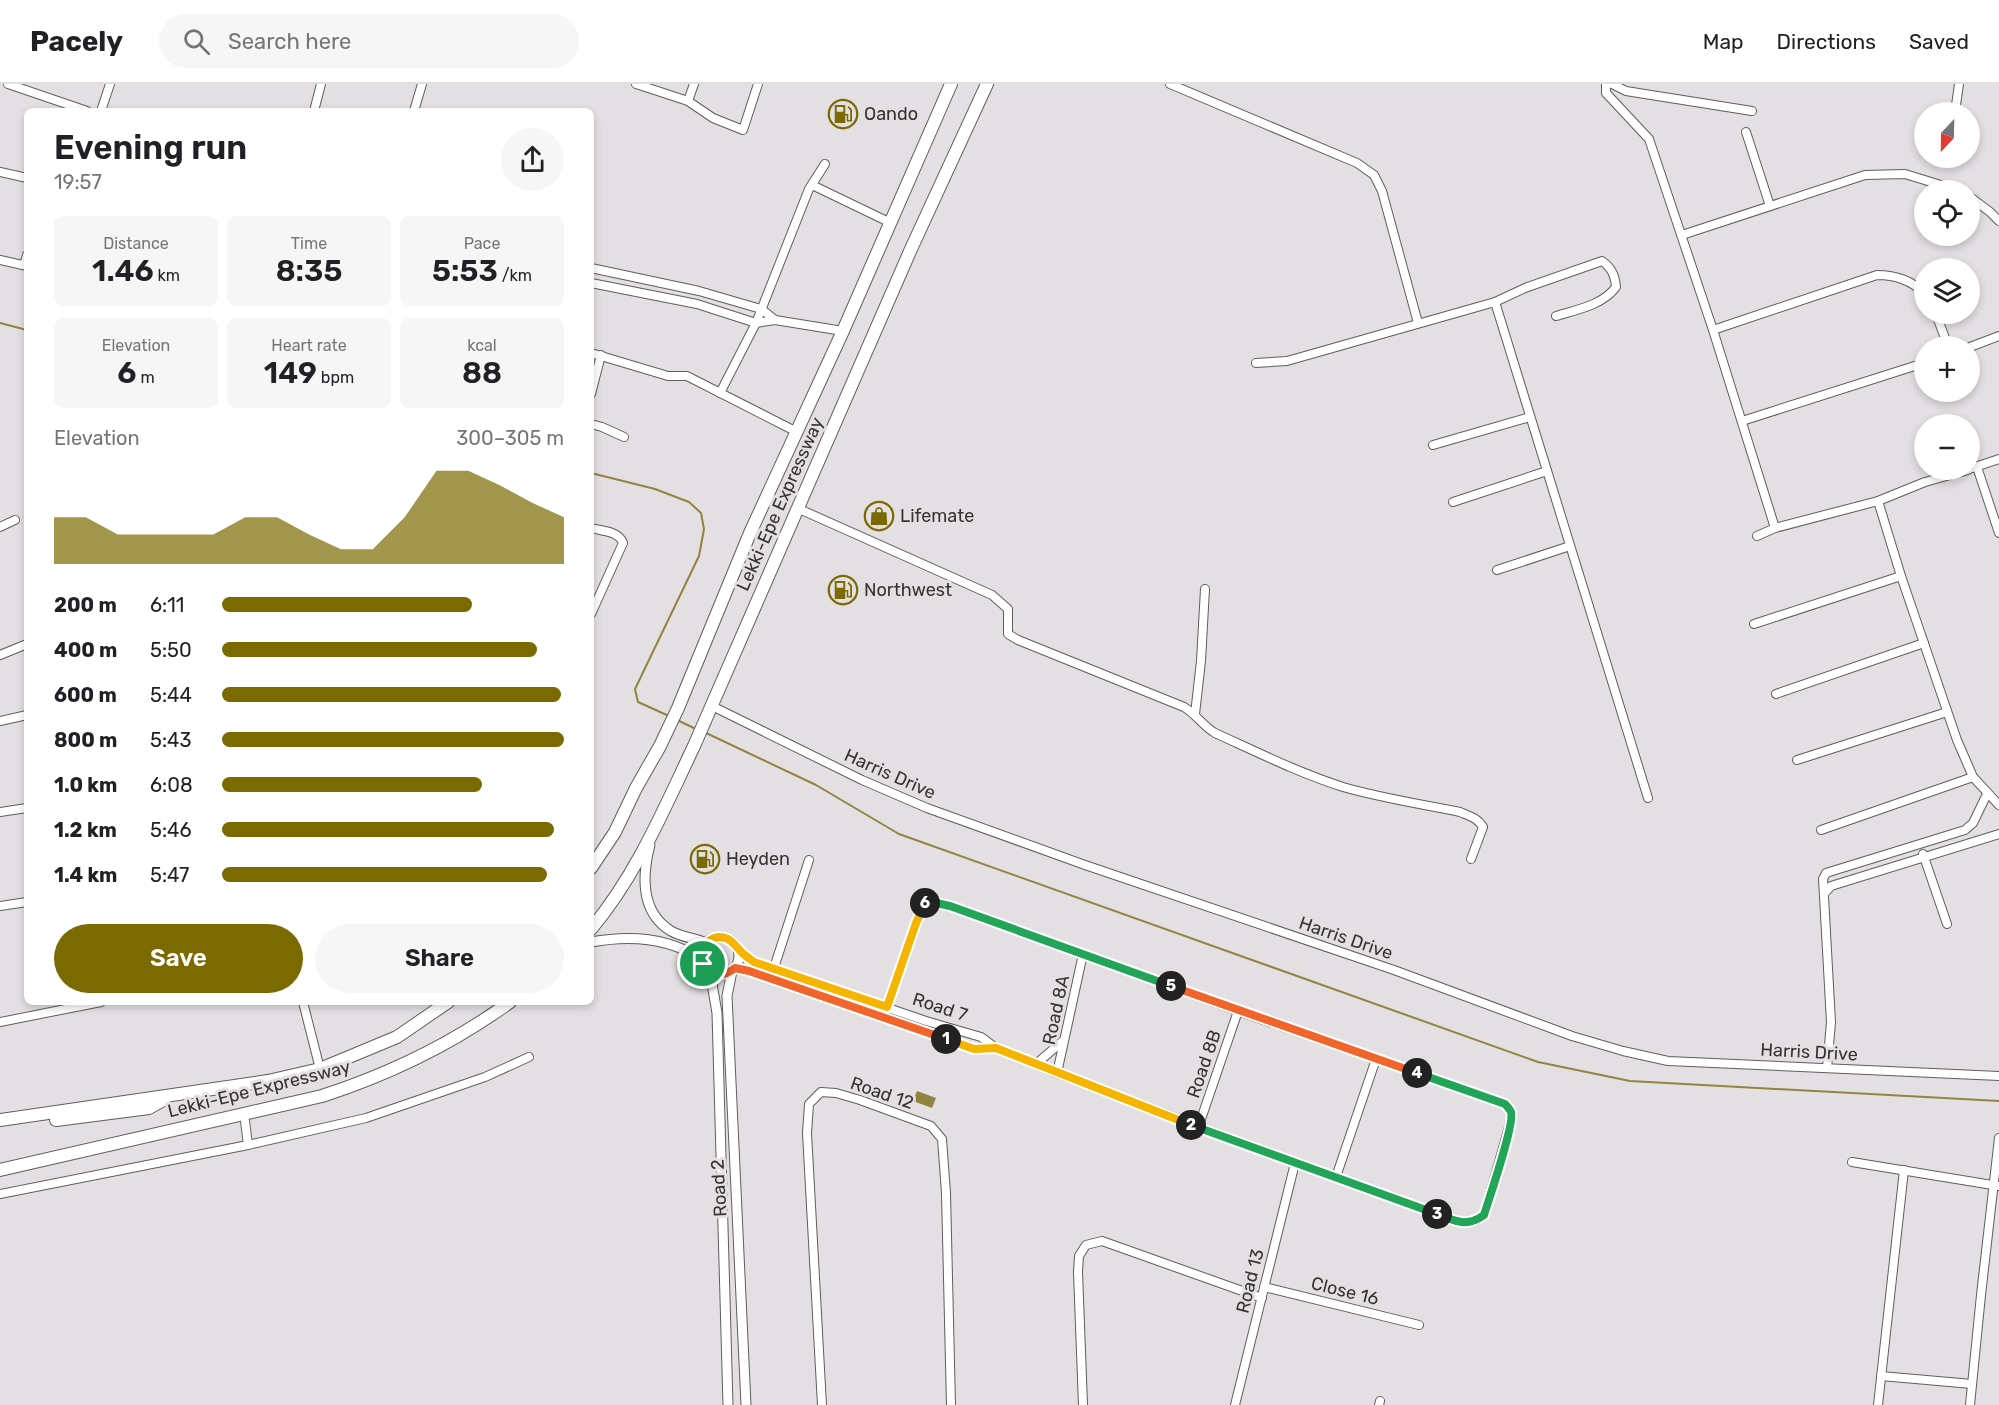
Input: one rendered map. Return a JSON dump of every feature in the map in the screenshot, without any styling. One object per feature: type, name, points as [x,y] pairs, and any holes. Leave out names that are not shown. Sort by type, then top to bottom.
[{"type":"highway","name":"Lekki-Epe Expressway","points":[[594,864],[615,832],[678,708],[750,533],[843,331],[951,84]]},
{"type":"highway","name":"Lekki-Epe Expressway","points":[[594,925],[623,885],[655,827],[694,746],[911,249],[987,84]]},
{"type":"highway","name":"Lekki-Epe Expressway","points":[[0,1120],[268,1081],[320,1069],[397,1037],[444,1005]]},
{"type":"highway","name":"Lekki-Epe Expressway","points":[[0,1170],[322,1096],[381,1076],[417,1059],[461,1035],[506,1005]]},
{"type":"highway","points":[[0,1127],[149,1108],[174,1095]]},
{"type":"highway","points":[[0,1162],[50,1157]]},
{"type":"street","points":[[8,84],[78,108]]},
{"type":"street","points":[[102,108],[110,84]]},
{"type":"street","points":[[315,108],[321,84]]},
{"type":"street","points":[[415,108],[422,84]]},
{"type":"street","points":[[636,84],[688,101],[713,118],[743,130],[758,84]]},
{"type":"street","points":[[688,101],[694,84]]},
{"type":"street","points":[[1170,84],[1357,163],[1374,175],[1382,191],[1418,323]]},
{"type":"street","points":[[1606,84],[1606,93],[1649,139],[1713,330],[1775,528]]},
{"type":"street","points":[[1612,84],[1626,91],[1752,111]]},
{"type":"street","points":[[1956,102],[1959,84]]},
{"type":"street","points":[[1746,132],[1770,206]]},
{"type":"street","points":[[720,393],[756,323],[812,185],[825,164]]},
{"type":"street","points":[[0,172],[24,177]]},
{"type":"street","points":[[1682,235],[1865,175],[1905,174],[1924,180]]},
{"type":"street","points":[[812,185],[891,223]]},
{"type":"street","points":[[1980,204],[1999,221]]},
{"type":"street","points":[[0,260],[24,266]]},
{"type":"street","points":[[1256,363],[1287,361],[1495,302],[1525,288],[1602,261],[1609,266],[1615,277],[1616,287],[1611,294],[1595,303],[1556,316]]},
{"type":"street","points":[[594,269],[699,291],[761,309],[775,320]]},
{"type":"street","points":[[1713,330],[1877,275],[1890,275],[1906,280],[1914,286]]},
{"type":"street","points":[[594,284],[697,304],[756,323],[775,320],[843,331]]},
{"type":"street","points":[[1495,302],[1648,798]]},
{"type":"street","points":[[1980,343],[1999,336]]},
{"type":"street","points":[[594,353],[668,376],[687,376],[797,432]]},
{"type":"street","points":[[594,382],[601,355]]},
{"type":"street","points":[[1742,421],[1914,366]]},
{"type":"street","points":[[1433,445],[1530,417]]},
{"type":"street","points":[[594,425],[624,437]]},
{"type":"street","points":[[1980,466],[1999,459]]},
{"type":"street","points":[[1454,502],[1547,471]]},
{"type":"street","points":[[1757,536],[1775,528],[1878,501],[1932,480]]},
{"type":"street","points":[[1977,480],[1999,533]]},
{"type":"street","points":[[1878,501],[1947,712],[1974,777],[1999,805]]},
{"type":"street","points":[[797,508],[992,596],[1008,609],[1008,634],[1184,707],[1215,733],[1329,782],[1360,792],[1460,812],[1480,821],[1483,827],[1471,859]]},
{"type":"street","points":[[0,527],[15,520]]},
{"type":"street","points":[[594,529],[617,535],[624,543],[594,608]]},
{"type":"street","points":[[1497,570],[1570,546]]},
{"type":"street","points":[[1754,624],[1901,576]]},
{"type":"street","points":[[1195,714],[1201,662],[1205,589]]},
{"type":"street","points":[[1776,694],[1924,643]]},
{"type":"street","points":[[0,655],[24,645]]},
{"type":"street","name":"Harris Drive","points":[[712,706],[862,780],[927,808],[1085,865],[1394,970],[1572,1036],[1623,1051],[1668,1061],[1999,1076]]},
{"type":"street","points":[[1797,760],[1947,712]]},
{"type":"street","points":[[0,721],[24,717]]},
{"type":"street","points":[[1821,830],[1974,777]]},
{"type":"street","points":[[1827,1068],[1831,1022],[1823,879],[1826,873],[1965,830],[1973,823],[1987,794]]},
{"type":"street","points":[[0,812],[24,808]]},
{"type":"street","points":[[655,827],[645,866],[644,881],[651,909],[659,921],[671,931],[706,943]]},
{"type":"street","points":[[594,853],[615,832]]},
{"type":"street","points":[[1824,894],[1831,886],[1999,834]]},
{"type":"street","points":[[1920,845],[1947,924]]},
{"type":"street","points":[[770,979],[809,860]]},
{"type":"street","points":[[1858,864],[1863,876]]},
{"type":"street","points":[[883,1018],[922,906],[927,901],[950,906],[1376,1059],[1336,1177]]},
{"type":"street","points":[[0,906],[24,902]]},
{"type":"street","points":[[594,941],[619,937],[655,941],[692,953],[701,959],[710,972],[721,975],[733,969],[739,960],[738,950],[735,944],[724,938],[712,939],[703,948],[701,959]]},
{"type":"street","name":"Road 7","points":[[738,950],[754,962],[926,1021],[981,1037],[996,1048],[1057,1073],[1295,1164],[1462,1223],[1475,1221],[1484,1215],[1509,1128],[1511,1112],[1505,1104],[1376,1059]]},
{"type":"street","name":"Road 8A","points":[[1057,1073],[1083,954]]},
{"type":"street","name":"Road 7","points":[[733,969],[770,979],[974,1049],[996,1048]]},
{"type":"street","name":"Road 2","points":[[733,969],[727,996],[746,1405]]},
{"type":"street","name":"Road 2","points":[[710,972],[717,1013],[728,1405]]},
{"type":"street","points":[[0,1022],[86,1005]]},
{"type":"street","points":[[304,1005],[320,1069]]},
{"type":"street","name":"Road 8B","points":[[1198,1128],[1238,1011]]},
{"type":"street","points":[[922,1031],[926,1021]]},
{"type":"street","points":[[1036,1064],[1064,1040]]},
{"type":"street","points":[[0,1194],[249,1145],[366,1118],[485,1077],[529,1057]]},
{"type":"street","name":"Road 12","points":[[822,1405],[807,1133],[809,1104],[821,1092],[836,1093],[860,1100],[931,1126],[942,1139],[946,1192],[951,1405]]},
{"type":"street","points":[[244,1113],[249,1145]]},
{"type":"street","points":[[1971,1405],[1996,1186],[1999,1138]]},
{"type":"street","points":[[1852,1162],[1996,1186]]},
{"type":"street","name":"Road 13","points":[[1235,1405],[1295,1164]]},
{"type":"street","points":[[1878,1405],[1904,1170]]},
{"type":"street","points":[[1083,1405],[1078,1272],[1079,1256],[1086,1245],[1102,1241],[1262,1298]]},
{"type":"street","name":"Close 16","points":[[1264,1287],[1419,1325]]},
{"type":"street","points":[[1881,1376],[1972,1384]]},
{"type":"shaded area","points":[[917,1091],[936,1098],[932,1108],[913,1101]]},
{"type":"waterway","points":[[0,323],[24,329]]},
{"type":"waterway","points":[[594,474],[655,489],[689,502],[701,513],[704,529],[699,556],[635,689],[638,702],[669,716]]},
{"type":"waterway","points":[[677,720],[696,729]]},
{"type":"waterway","points":[[704,732],[816,785],[899,834],[1538,1062],[1630,1081],[1999,1101]]},
{"type":"place","name":"Oando","points":[[843,114]]},
{"type":"place","name":"Lifemate","points":[[879,516]]},
{"type":"place","name":"Northwest","points":[[843,590]]},
{"type":"place","name":"Heyden","points":[[705,859]]},
{"type":"route","points":[[927,901],[950,906],[1238,1011],[1505,1104],[1511,1112],[1511,1120],[1484,1215],[1475,1221],[1462,1223],[1198,1128],[996,1048],[974,1049],[749,971],[735,968],[721,975],[710,972],[703,964],[701,954],[706,943],[718,937],[724,938],[735,944],[738,950],[754,962],[887,1007],[922,906],[927,901]]}]
